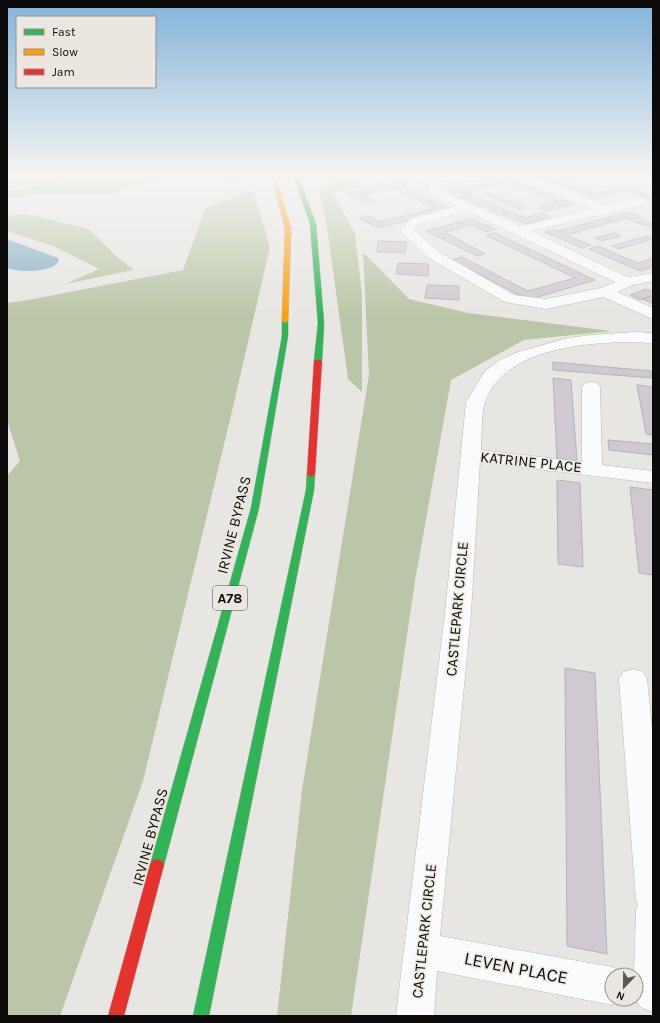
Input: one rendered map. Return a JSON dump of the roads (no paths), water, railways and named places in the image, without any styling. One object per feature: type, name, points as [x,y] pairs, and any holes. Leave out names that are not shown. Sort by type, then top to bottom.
[{"type":"highway","name":"IRVINE BYPASS","points":[[116,1016],[255,508],[286,336],[288,230],[286,221]]},
{"type":"highway","points":[[201,1016],[310,490],[321,324],[312,221]]},
{"type":"street","points":[[416,221],[407,231],[434,255],[510,299],[546,304],[605,292],[629,281],[653,277]]},
{"type":"street","points":[[498,221],[618,278],[629,281]]},
{"type":"street","points":[[519,230],[559,221]]},
{"type":"street","points":[[605,292],[653,314]]},
{"type":"street","name":"CASTLEPARK CIRCLE","points":[[415,1016],[459,606],[475,402],[491,376],[520,356],[569,342],[638,337],[653,338]]},
{"type":"street","name":"KATRINE PLACE","points":[[591,386],[592,468]]},
{"type":"street","name":"KATRINE PLACE","points":[[470,455],[528,463],[592,468],[653,477]]},
{"type":"street","points":[[633,679],[653,900]]},
{"type":"street","points":[[653,909],[653,993]]},
{"type":"street","name":"LEVEN PLACE","points":[[421,950],[604,984]]},
{"type":"water","points":[[7,239],[58,258],[59,260],[56,264],[44,270],[19,271],[7,268]]}]
